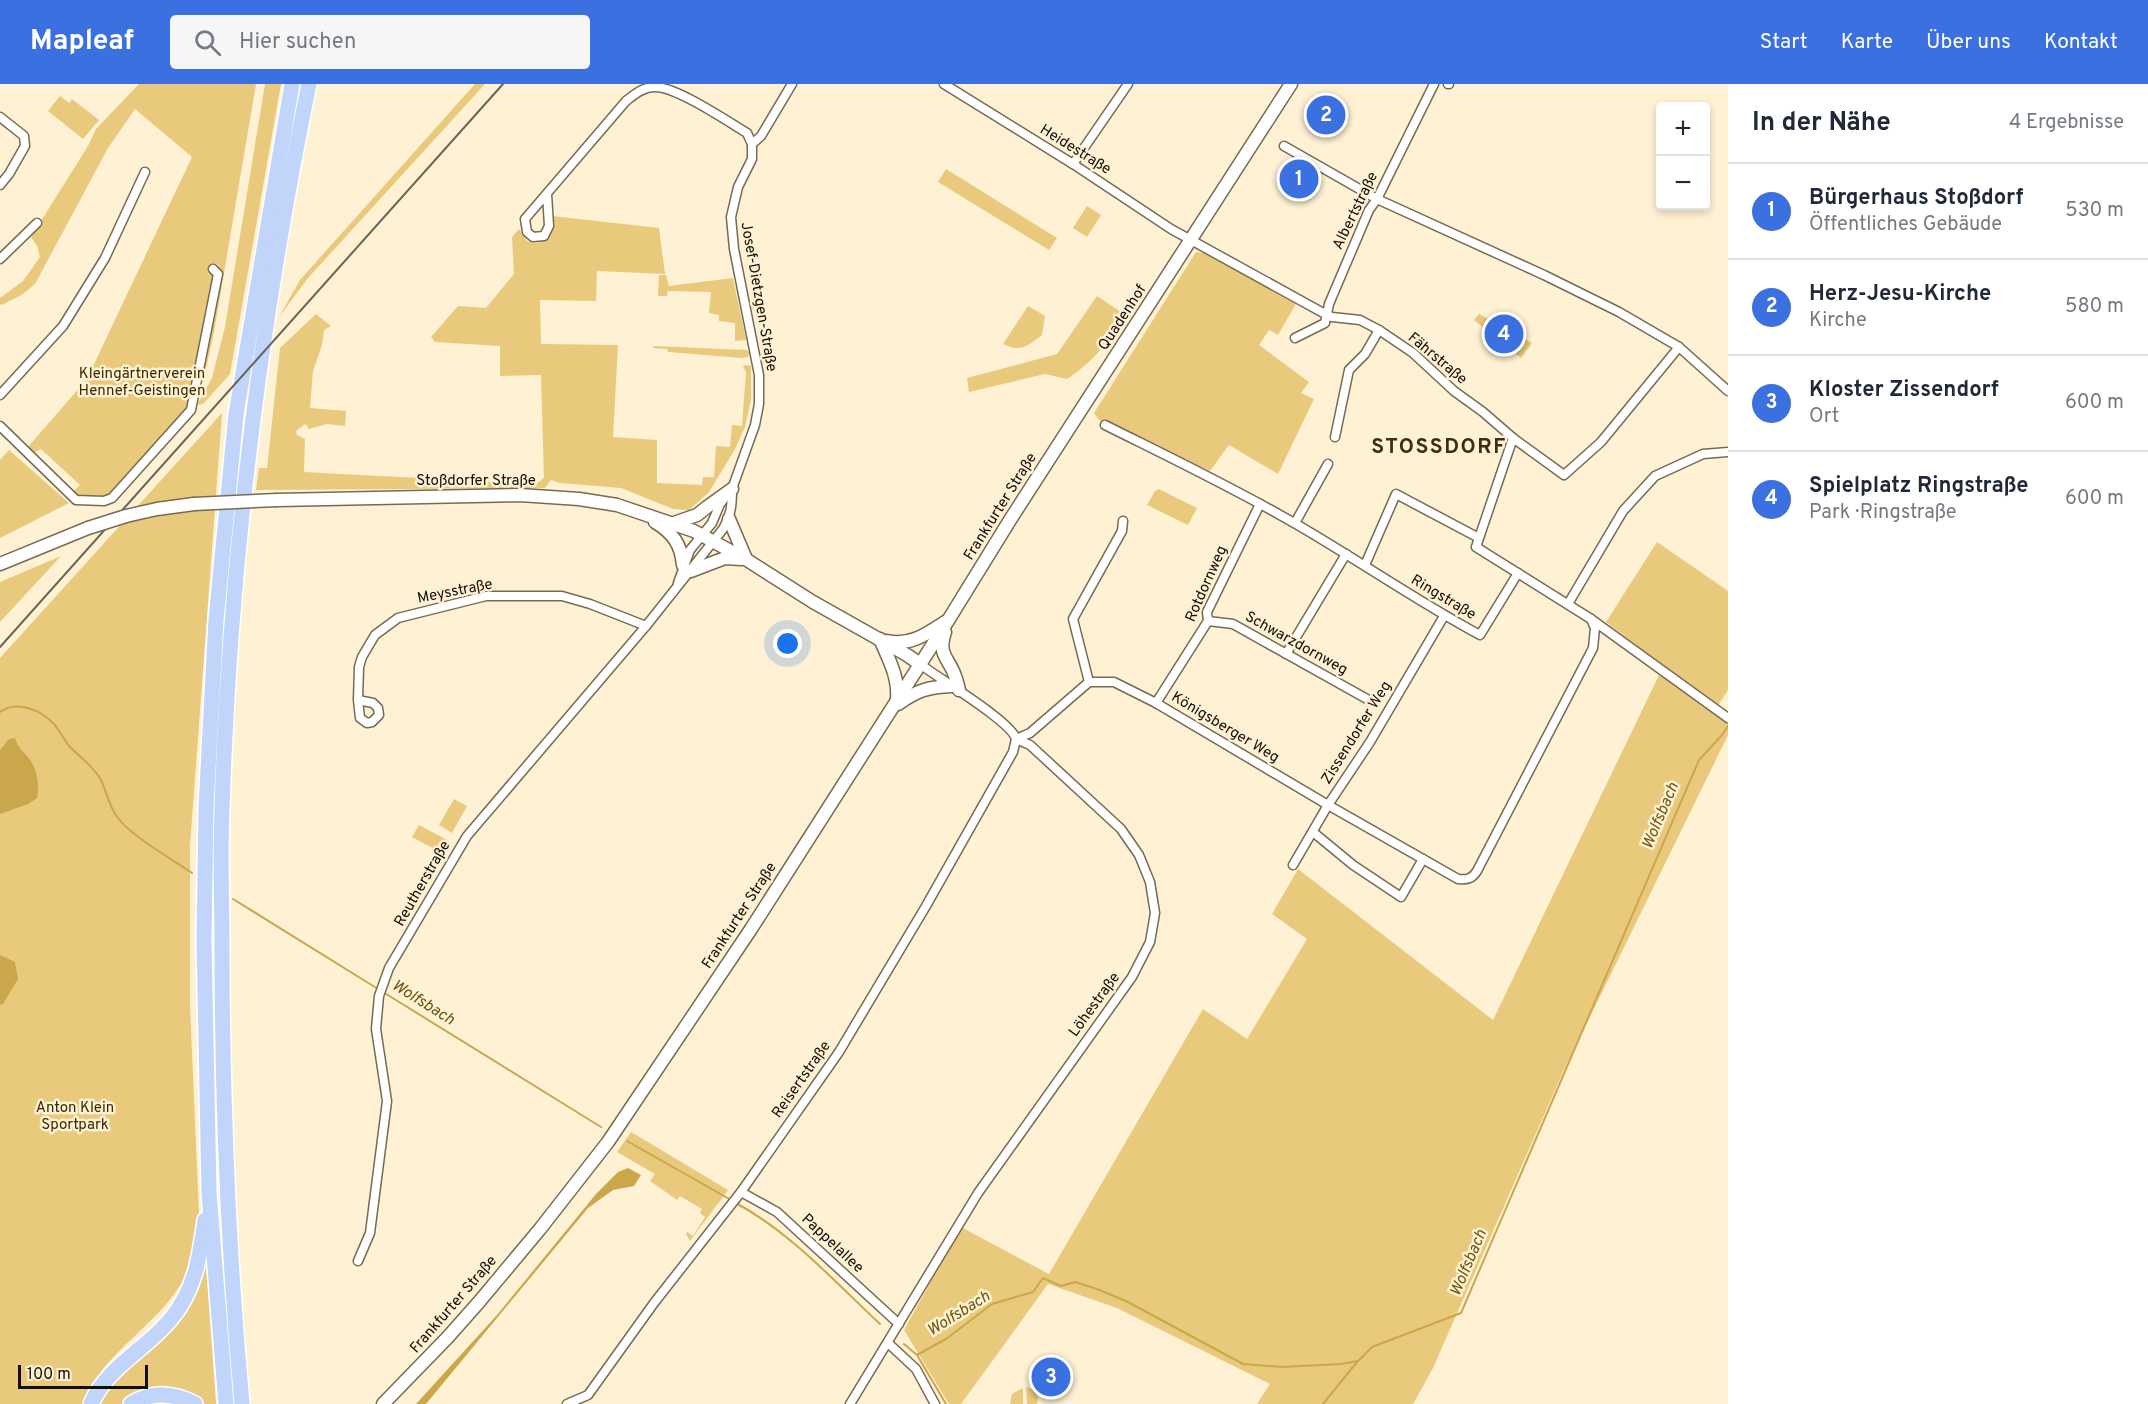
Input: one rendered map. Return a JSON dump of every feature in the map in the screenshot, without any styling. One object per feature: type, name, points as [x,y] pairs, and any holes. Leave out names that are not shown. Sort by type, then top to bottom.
[{"type":"highway","points":[[226,1404],[209,1193],[204,940],[206,807],[216,620],[236,414],[292,84]]},
{"type":"highway","points":[[242,1404],[228,1203],[223,1076],[222,812],[234,608],[254,413],[292,162],[309,84]]},
{"type":"highway","points":[[91,1404],[108,1377],[169,1321],[181,1305],[199,1262],[209,1193]]},
{"type":"highway","points":[[131,1404],[146,1396],[160,1394],[173,1395],[195,1404]]},
{"type":"main road","points":[[1192,239],[1291,84]]},
{"type":"main road","name":"Quadenhof","points":[[1079,413],[1192,239]]},
{"type":"main road","name":"Frankfurter Straße","points":[[383,1404],[471,1310],[599,1155],[744,939],[950,619],[994,544],[1079,413]]},
{"type":"main road","points":[[674,524],[697,515],[732,489]]},
{"type":"main road","name":"Stoßdorfer Straße","points":[[0,564],[88,528],[126,516],[194,504],[366,497],[550,496],[602,502],[639,512],[708,538],[920,664]]},
{"type":"main road","points":[[639,512],[669,531],[682,553],[687,568],[726,558],[747,560],[729,519]]},
{"type":"main road","points":[[880,639],[898,643],[918,639],[950,619]]},
{"type":"main road","points":[[895,705],[921,690],[932,687],[955,688],[955,674],[942,653],[942,639],[950,619]]},
{"type":"main road","points":[[880,639],[895,672],[898,688],[895,705]]},
{"type":"street","points":[[547,194],[549,226],[544,236],[533,237],[527,232],[525,219],[626,101],[641,90],[660,88],[680,95],[747,133],[752,144],[761,136],[792,84]]},
{"type":"street","name":"Heidestraße","points":[[944,84],[1073,164],[1163,224],[1192,239]]},
{"type":"street","points":[[1073,164],[1128,84]]},
{"type":"street","name":"Albertstraße","points":[[1327,315],[1329,304],[1369,210],[1377,200],[1434,84]]},
{"type":"street","points":[[0,117],[24,136],[25,146],[0,185]]},
{"type":"street","name":"Josef-Dietzgen-Straße","points":[[708,538],[720,504],[732,489],[755,425],[759,404],[759,375],[734,249],[731,217],[738,187],[752,159],[752,144]]},
{"type":"street","points":[[1284,146],[1377,200],[1544,275],[1619,312],[1678,347],[1728,391]]},
{"type":"street","points":[[0,395],[63,326],[105,258],[145,172]]},
{"type":"street","points":[[0,259],[36,223]]},
{"type":"street","name":"Fährstraße","points":[[1192,239],[1327,315],[1359,320],[1379,330],[1413,353],[1454,391],[1564,475],[1601,442],[1678,347]]},
{"type":"street","points":[[0,426],[76,500],[104,501],[112,498],[191,410],[218,274],[213,269]]},
{"type":"street","points":[[1295,338],[1321,326],[1325,323],[1327,315]]},
{"type":"street","points":[[1335,437],[1349,370],[1365,354],[1379,330]]},
{"type":"street","name":"Ringstraße","points":[[1104,425],[1295,523],[1444,616],[1480,635],[1518,573]]},
{"type":"street","points":[[1513,438],[1476,547],[1568,604],[1727,717]]},
{"type":"street","points":[[1568,604],[1623,511],[1655,476],[1703,454],[1728,452]]},
{"type":"street","points":[[1295,523],[1328,464]]},
{"type":"street","points":[[729,519],[732,489]]},
{"type":"street","points":[[1365,565],[1396,494],[1479,538]]},
{"type":"street","name":"Rotdornweg","points":[[1156,703],[1208,621],[1207,612],[1260,504]]},
{"type":"street","name":"Reutherstraße","points":[[687,568],[690,550],[708,538],[729,519]]},
{"type":"street","points":[[1016,740],[1030,733],[1089,682],[1073,619],[1122,531],[1123,521]]},
{"type":"street","name":"Reutherstraße","points":[[358,1261],[370,1233],[387,1101],[376,1029],[379,996],[389,968],[467,836],[646,626],[676,587],[708,538]]},
{"type":"street","points":[[1286,654],[1346,554]]},
{"type":"street","name":"Meysstraße","points":[[358,700],[359,667],[375,634],[398,618],[418,612],[486,596],[562,596],[590,604],[646,626]]},
{"type":"street","name":"Zissendorfer Weg","points":[[1293,865],[1328,805],[1371,742],[1444,616]]},
{"type":"street","name":"Königsberger Weg","points":[[1089,682],[1114,682],[1156,703],[1458,879],[1473,878],[1593,648],[1596,628],[1591,620]]},
{"type":"street","name":"Schwarzdornweg","points":[[1208,621],[1233,624],[1367,699]]},
{"type":"street","name":"Löhestraße","points":[[850,1404],[978,1193],[1132,977],[1150,942],[1155,913],[1150,882],[1139,855],[1121,829],[1030,745],[1016,740],[1012,731],[920,664]]},
{"type":"street","name":"Reisertstraße","points":[[567,1404],[588,1395],[654,1303],[739,1195],[839,1052],[944,875],[1013,752],[1016,740]]},
{"type":"street","points":[[1313,832],[1353,865],[1401,897],[1424,859]]},
{"type":"street","name":"Pappelallee","points":[[739,1195],[777,1212],[899,1324]]},
{"type":"street","points":[[888,1343],[916,1369],[935,1404]]},
{"type":"green space","name":"Kleingärtnerverein Hennef-Geistingen","points":[[139,84],[256,84],[206,369],[200,375],[221,270],[217,263],[189,406],[111,495],[80,498],[73,492],[80,485],[41,449],[33,453],[28,447],[87,379],[192,157],[135,109],[108,148],[35,284],[23,294],[2,305],[0,298],[23,281],[40,257],[31,237],[88,146],[96,129]]},
{"type":"green space","points":[[265,84],[281,84],[230,374],[203,404],[197,405],[212,378],[225,327]]},
{"type":"green space","points":[[475,84],[485,84],[308,278],[279,317],[300,280]]},
{"type":"green space","points":[[60,96],[69,103],[72,99],[99,120],[83,139],[48,111]]},
{"type":"green space","points":[[946,169],[1057,238],[1049,250],[938,182]]},
{"type":"green space","points":[[1087,206],[1101,215],[1087,237],[1073,228]]},
{"type":"green space","points":[[552,216],[659,228],[665,274],[597,271],[596,301],[540,300],[541,344],[618,345],[613,437],[657,440],[657,483],[702,485],[703,477],[714,477],[716,446],[730,447],[732,425],[742,426],[746,372],[743,367],[751,366],[751,399],[745,427],[734,451],[709,492],[689,510],[673,509],[621,488],[560,483],[551,480],[545,488],[256,490],[259,468],[267,468],[280,348],[316,314],[331,326],[324,330],[322,345],[313,371],[310,408],[346,411],[345,426],[327,424],[308,429],[305,424],[296,431],[297,435],[305,439],[304,472],[536,484],[544,478],[541,375],[500,376],[500,346],[435,342],[431,337],[458,306],[486,308],[514,274],[512,237],[519,229],[527,241],[533,243],[544,241],[552,228]]},
{"type":"green space","points":[[1196,252],[1204,253],[1297,302],[1278,335],[1269,330],[1259,345],[1309,382],[1301,393],[1314,399],[1278,474],[1229,445],[1210,471],[1099,420],[1094,413]]},
{"type":"green space","points":[[659,275],[666,275],[669,286],[733,278],[746,340],[735,341],[735,323],[719,321],[719,315],[709,313],[711,292],[668,291],[667,296],[658,296]]},
{"type":"green space","points":[[1097,296],[1124,314],[1100,350],[1078,371],[1067,379],[1045,374],[969,392],[967,378],[1057,354]]},
{"type":"green space","points":[[1028,306],[1045,316],[1042,335],[1024,347],[1015,348],[1003,344]]},
{"type":"green space","points":[[1479,314],[1532,343],[1521,358],[1474,320]]},
{"type":"green space","points":[[653,346],[747,350],[750,353],[748,357],[742,358],[668,352],[667,349],[653,348]]},
{"type":"green space","name":"Anton Klein Sportpark","points":[[222,413],[190,846],[190,1006],[199,1214],[193,1254],[185,1277],[174,1294],[103,1369],[91,1385],[82,1404],[0,1404],[0,658]]},
{"type":"green space","points":[[9,450],[69,503],[0,538],[0,460]]},
{"type":"green space","points":[[1159,489],[1197,508],[1188,525],[1147,505],[1155,491]]},
{"type":"green space","points":[[1657,542],[1728,591],[1728,690],[1717,707],[1606,622]]},
{"type":"green space","points":[[61,556],[0,622],[0,582]]},
{"type":"green space","points":[[1660,673],[1728,723],[1728,735],[1563,1072],[1433,1368],[1413,1404],[1257,1404],[1270,1384],[1117,1308],[1048,1284],[961,1404],[949,1404],[904,1330],[961,1227],[1049,1274],[1203,1009],[1247,1039],[1307,939],[1272,914],[1298,869],[1493,1020]]},
{"type":"green space","points":[[454,799],[467,806],[452,833],[439,825]]},
{"type":"green space","points":[[419,825],[447,840],[440,852],[412,837]]},
{"type":"green space","points":[[631,1132],[728,1190],[690,1241],[686,1234],[687,1232],[693,1236],[705,1217],[700,1213],[702,1209],[680,1196],[677,1200],[650,1181],[655,1174],[617,1152]]},
{"type":"green space","points":[[206,1263],[216,1404],[97,1404],[109,1384],[147,1353],[188,1311]]},
{"type":"green space","points":[[1026,1387],[1036,1393],[1037,1404],[1027,1404]]},
{"type":"green space","points":[[1023,1388],[1023,1404],[1010,1404],[1012,1394]]},
{"type":"shaded area","points":[[15,738],[36,771],[38,793],[37,798],[28,804],[0,814],[0,750],[9,739]]},
{"type":"shaded area","points":[[0,955],[15,962],[18,979],[3,1004],[0,1005]]},
{"type":"shaded area","points":[[628,1168],[641,1175],[634,1186],[613,1190],[588,1208],[426,1404],[416,1404],[497,1315],[596,1194],[618,1172]]},
{"type":"waterway","name":"Wolfsbach","points":[[0,712],[7,708],[21,707],[36,711],[49,719],[70,747],[98,775],[112,809],[124,825],[192,873]]},
{"type":"waterway","name":"Wolfsbach","points":[[904,1344],[917,1355],[946,1339],[992,1304],[1033,1292],[1043,1278],[1061,1286],[1075,1282],[1126,1301],[1243,1364],[1282,1367],[1358,1361],[1372,1347],[1461,1313],[1699,760],[1728,726]]},
{"type":"waterway","name":"Wolfsbach","points":[[233,899],[378,989]]},
{"type":"waterway","name":"Wolfsbach","points":[[383,992],[601,1127]]},
{"type":"waterway","name":"Wolfsbach","points":[[627,1141],[731,1200]]},
{"type":"waterway","name":"Wolfsbach","points":[[736,1203],[794,1243],[880,1324]]},
{"type":"waterway","points":[[917,1355],[946,1404]]},
{"type":"waterway","points":[[1323,1404],[1357,1362]]},
{"type":"railway","points":[[0,647],[503,84]]},
{"type":"place","name":"Herz-Jesu-Kirche","points":[[1326,115]]},
{"type":"place","name":"Bürgerhaus Stoßdorf","points":[[1299,179]]},
{"type":"place","name":"Spielplatz Ringstraße","points":[[1504,334]]},
{"type":"place","name":"Kloster Zissendorf","points":[[1051,1377]]},
{"type":"district","name":"STOSSDORF","points":[[1439,447]]}]
